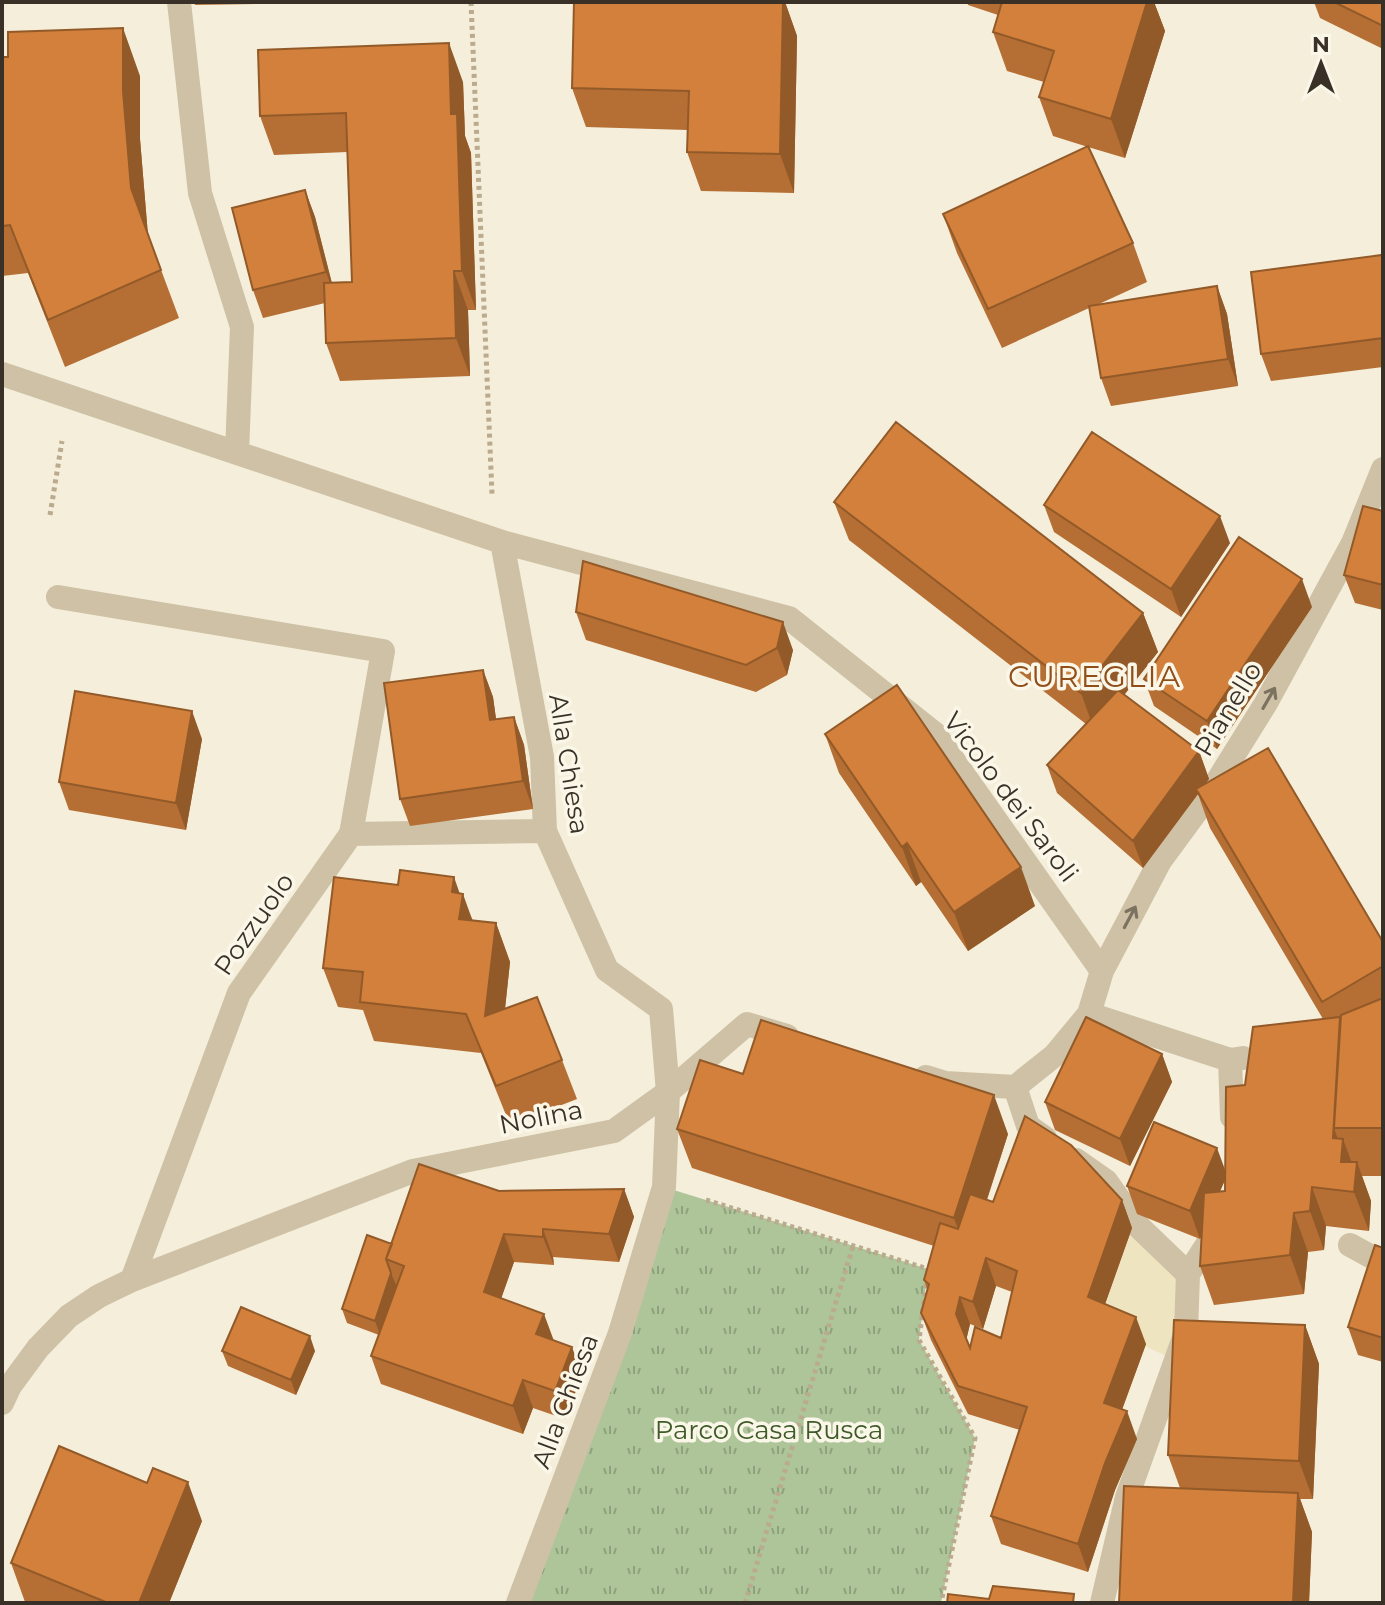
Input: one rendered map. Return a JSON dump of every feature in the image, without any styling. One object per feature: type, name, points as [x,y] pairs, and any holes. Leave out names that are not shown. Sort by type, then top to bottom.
[{"type":"street","points":[[179,2],[200,193],[242,327],[237,452]]},
{"type":"street","points":[[2,374],[502,542]]},
{"type":"street","name":"Pianello","points":[[1089,1014],[1102,971],[1165,853],[1210,793],[1266,703],[1353,543],[1383,469]]},
{"type":"street","name":"Alla Chiesa","points":[[502,542],[542,757],[545,831],[607,970],[661,1009],[668,1092],[664,1187],[620,1333],[518,1603]]},
{"type":"street","name":"Vicolo dei Saroli","points":[[502,542],[789,618],[935,734],[1102,971]]},
{"type":"street","points":[[58,597],[383,651],[351,834],[545,831]]},
{"type":"street","name":"Pozzuolo","points":[[132,1280],[239,993],[351,834]]},
{"type":"street","points":[[899,1069],[945,1083],[1015,1087],[1055,1055],[1089,1014],[1230,1060],[1273,1053]]},
{"type":"street","name":"Nolina","points":[[2,1403],[10,1386],[38,1348],[69,1316],[132,1280],[413,1171],[614,1131],[668,1092],[747,1024],[808,1042]]},
{"type":"street","points":[[1230,1060],[1233,1135]]},
{"type":"street","points":[[1015,1087],[1028,1126],[1106,1181],[1137,1225],[1188,1274]]},
{"type":"street","points":[[1102,1603],[1127,1497],[1186,1332],[1188,1274],[1212,1241],[1226,1203]]},
{"type":"street","points":[[1350,1245],[1383,1263]]},
{"type":"path","points":[[471,2],[492,492],[502,542]]},
{"type":"path","points":[[50,515],[69,397]]},
{"type":"path","points":[[664,1187],[928,1269],[938,1263]]},
{"type":"path","points":[[745,1603],[853,1246]]},
{"type":"path","points":[[928,1269],[919,1340],[975,1438],[941,1603]]},
{"type":"green space","name":"Parco Casa Rusca","points":[[664,1187],[928,1269],[919,1340],[975,1438],[941,1603],[518,1603]]},
{"type":"shaded area","points":[[1132,1228],[1188,1274],[1177,1361],[1098,1324]]},
{"type":"building","points":[[574,2],[783,2],[780,154],[687,152],[689,91],[572,88]]},
{"type":"building","points":[[1002,2],[1147,2],[1111,119],[1039,97],[1054,51],[993,32]]},
{"type":"building","points":[[1334,2],[1383,2],[1383,26]]},
{"type":"building","points":[[123,28],[123,91],[131,188],[161,270],[48,320],[10,225],[2,226],[2,57],[8,57],[8,32]]},
{"type":"building","points":[[449,43],[451,114],[457,114],[462,271],[454,271],[456,338],[326,343],[324,283],[352,282],[346,113],[260,116],[258,50]]},
{"type":"building","points":[[1088,146],[1133,243],[988,309],[943,214]]},
{"type":"building","points":[[305,190],[326,272],[253,290],[232,208]]},
{"type":"building","points":[[1382,255],[1383,338],[1261,354],[1251,272]]},
{"type":"building","points":[[1217,286],[1228,359],[1101,378],[1089,306]]},
{"type":"building","points":[[896,422],[1143,613],[1081,693],[834,502]]},
{"type":"building","points":[[1092,432],[1220,516],[1171,589],[1044,505]]},
{"type":"building","points":[[1363,506],[1383,511],[1383,585],[1344,575]]},
{"type":"building","points":[[1239,537],[1302,579],[1207,721],[1144,679]]},
{"type":"building","points":[[583,561],[783,622],[777,648],[746,665],[576,612]]},
{"type":"building","points":[[483,670],[490,720],[514,717],[523,781],[400,799],[384,683]]},
{"type":"building","points":[[897,685],[1021,867],[954,912],[907,843],[902,847],[825,734]]},
{"type":"building","points":[[1118,690],[1199,751],[1133,841],[1047,765]]},
{"type":"building","points":[[75,691],[192,711],[176,803],[59,782]]},
{"type":"building","points":[[1268,748],[1383,942],[1383,966],[1322,1002],[1196,789]]},
{"type":"building","points":[[400,870],[454,877],[452,892],[463,894],[459,919],[496,923],[485,1016],[537,997],[562,1060],[496,1086],[466,1014],[360,1002],[363,972],[323,968],[334,877],[398,885]]},
{"type":"building","points":[[1383,998],[1383,1128],[1334,1128],[1341,1015]]},
{"type":"building","points":[[1086,1017],[1162,1054],[1120,1139],[1045,1102]]},
{"type":"building","points":[[1340,1017],[1333,1138],[1343,1139],[1341,1162],[1357,1162],[1354,1192],[1312,1187],[1310,1211],[1294,1213],[1290,1255],[1200,1266],[1204,1193],[1225,1191],[1226,1087],[1245,1085],[1253,1027]]},
{"type":"building","points":[[761,1020],[994,1095],[954,1218],[677,1129],[700,1060],[743,1074]]},
{"type":"building","points":[[1025,1116],[1071,1145],[1122,1200],[1088,1297],[1136,1317],[1104,1403],[1127,1411],[1105,1463],[1078,1544],[991,1516],[1027,1407],[958,1386],[921,1313],[929,1284],[924,1280],[940,1223],[958,1229],[970,1194],[993,1202]],"holes":[[[986,1258],[1017,1271],[1001,1338],[975,1327],[970,1348],[956,1314],[960,1297],[973,1302]]]},
{"type":"building","points":[[1154,1122],[1217,1148],[1190,1211],[1127,1186]]},
{"type":"building","points":[[419,1164],[499,1191],[624,1189],[609,1234],[543,1229],[543,1237],[504,1234],[484,1292],[544,1314],[536,1334],[572,1347],[555,1391],[523,1380],[513,1406],[371,1356],[404,1266],[386,1259]]},
{"type":"building","points":[[367,1235],[392,1244],[386,1259],[391,1273],[375,1321],[342,1309]]},
{"type":"building","points":[[1375,1245],[1383,1248],[1383,1338],[1348,1327]]},
{"type":"building","points":[[241,1307],[310,1336],[291,1380],[222,1351]]},
{"type":"building","points":[[1174,1320],[1305,1325],[1299,1461],[1168,1455]]},
{"type":"building","points":[[59,1446],[147,1483],[153,1468],[188,1482],[139,1603],[108,1603],[11,1563]]},
{"type":"building","points":[[1124,1486],[1298,1493],[1293,1603],[1119,1603]]},
{"type":"building","points":[[993,1586],[1074,1594],[1073,1603],[947,1603],[948,1594],[989,1599]]},
{"type":"district","name":"CUREGLIA","points":[[1095,676]]}]
